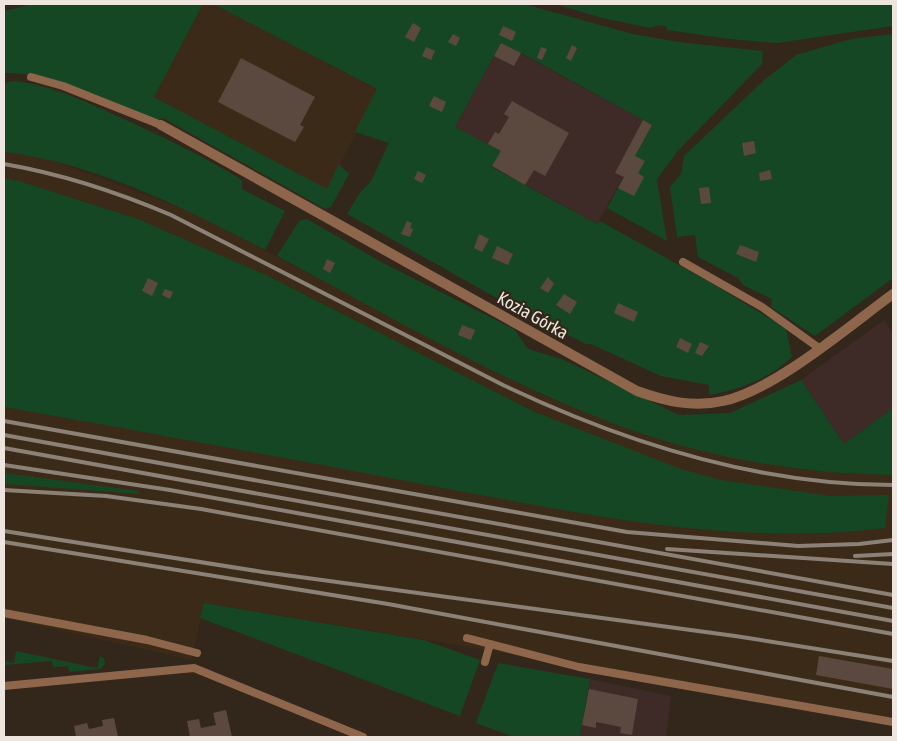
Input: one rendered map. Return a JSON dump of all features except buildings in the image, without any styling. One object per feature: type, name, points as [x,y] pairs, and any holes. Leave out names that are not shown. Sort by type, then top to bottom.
[{"type":"street","name":"Kozia Górka","points":[[161,126],[508,320],[637,390],[658,398],[680,403],[723,401],[772,380],[893,294]]},
{"type":"lane","points":[[31,77],[63,86],[161,126]]},
{"type":"lane","points":[[683,262],[762,307],[819,348]]},
{"type":"lane","points":[[4,613],[147,640],[196,653]]},
{"type":"lane","points":[[467,638],[533,657],[579,667],[893,722]]},
{"type":"lane","points":[[485,662],[490,644]]},
{"type":"lane","points":[[4,686],[194,668],[364,737]]},
{"type":"shaded area","points":[[203,4],[213,4],[378,90],[327,190],[154,97]]},
{"type":"shaded area","points":[[501,43],[652,125],[597,224],[492,166],[500,151],[455,127]]},
{"type":"shaded area","points":[[4,152],[40,156],[192,212],[506,377],[548,397],[624,427],[714,453],[791,468],[893,475],[893,717],[204,603],[192,660],[4,618],[4,407],[158,434],[617,444],[535,412],[268,276],[138,219],[19,181],[4,178]]},
{"type":"shaded area","points":[[884,320],[893,334],[893,408],[844,444],[801,380]]},
{"type":"shaded area","points":[[590,679],[671,696],[666,737],[580,737]]},
{"type":"green space","points":[[32,4],[203,4],[154,97],[327,189],[339,164],[349,174],[331,207],[325,209],[163,118],[156,121],[82,89],[63,83],[24,74],[4,73],[4,11]]},
{"type":"green space","points":[[213,4],[524,4],[633,34],[679,42],[763,51],[762,64],[677,152],[657,179],[667,241],[607,208],[652,125],[521,53],[501,43],[455,127],[501,151],[492,167],[597,224],[600,221],[713,284],[779,324],[786,329],[792,357],[783,365],[754,382],[732,390],[709,395],[709,385],[661,376],[591,344],[586,344],[518,310],[347,214],[359,194],[371,181],[389,143],[355,132],[377,89]]},
{"type":"green space","points":[[555,4],[893,4],[893,26],[777,43],[729,39],[667,30],[666,26],[658,25],[651,28],[602,18]]},
{"type":"green space","points":[[893,34],[893,278],[815,336],[771,307],[772,299],[743,285],[738,278],[698,257],[695,235],[677,237],[670,187],[681,174],[684,156],[763,81],[796,55],[851,39]]},
{"type":"green space","points":[[14,81],[57,91],[85,102],[185,148],[242,180],[242,189],[285,211],[265,250],[138,189],[71,166],[38,157],[4,152],[4,83]]},
{"type":"green space","points":[[4,178],[19,181],[138,219],[268,276],[535,412],[681,469],[721,480],[830,496],[889,495],[885,528],[827,533],[769,533],[654,524],[540,506],[4,407]]},
{"type":"green space","points":[[307,219],[383,263],[514,329],[528,349],[564,360],[679,415],[730,413],[801,380],[844,444],[893,408],[893,475],[790,468],[722,456],[655,438],[623,427],[534,390],[447,348],[277,256],[299,221]]},
{"type":"green space","points":[[4,473],[139,491],[139,494],[4,484]]},
{"type":"green space","points":[[204,603],[424,640],[480,660],[460,716],[200,618]]},
{"type":"green space","points":[[16,651],[97,668],[100,656],[104,658],[105,664],[101,669],[69,672],[68,666],[53,667],[52,661],[4,665],[4,661],[14,663]]},
{"type":"green space","points":[[498,663],[590,679],[580,737],[514,737],[476,723]]},
{"type":"railway","points":[[4,164],[47,173],[89,185],[171,215],[503,385],[596,425],[693,457],[742,469],[792,478],[842,483],[893,485]]},
{"type":"railway","points":[[4,421],[627,532],[798,546],[859,544],[893,540]]},
{"type":"railway","points":[[4,435],[893,595]]},
{"type":"railway","points":[[4,448],[893,608]]},
{"type":"railway","points":[[4,465],[170,490],[893,621]]},
{"type":"railway","points":[[4,490],[106,496],[201,509],[893,634]]},
{"type":"railway","points":[[4,531],[263,572],[735,636],[893,661]]},
{"type":"railway","points":[[4,542],[388,604],[893,697]]},
{"type":"railway","points":[[667,549],[893,564]]},
{"type":"railway","points":[[855,556],[893,554]]}]
